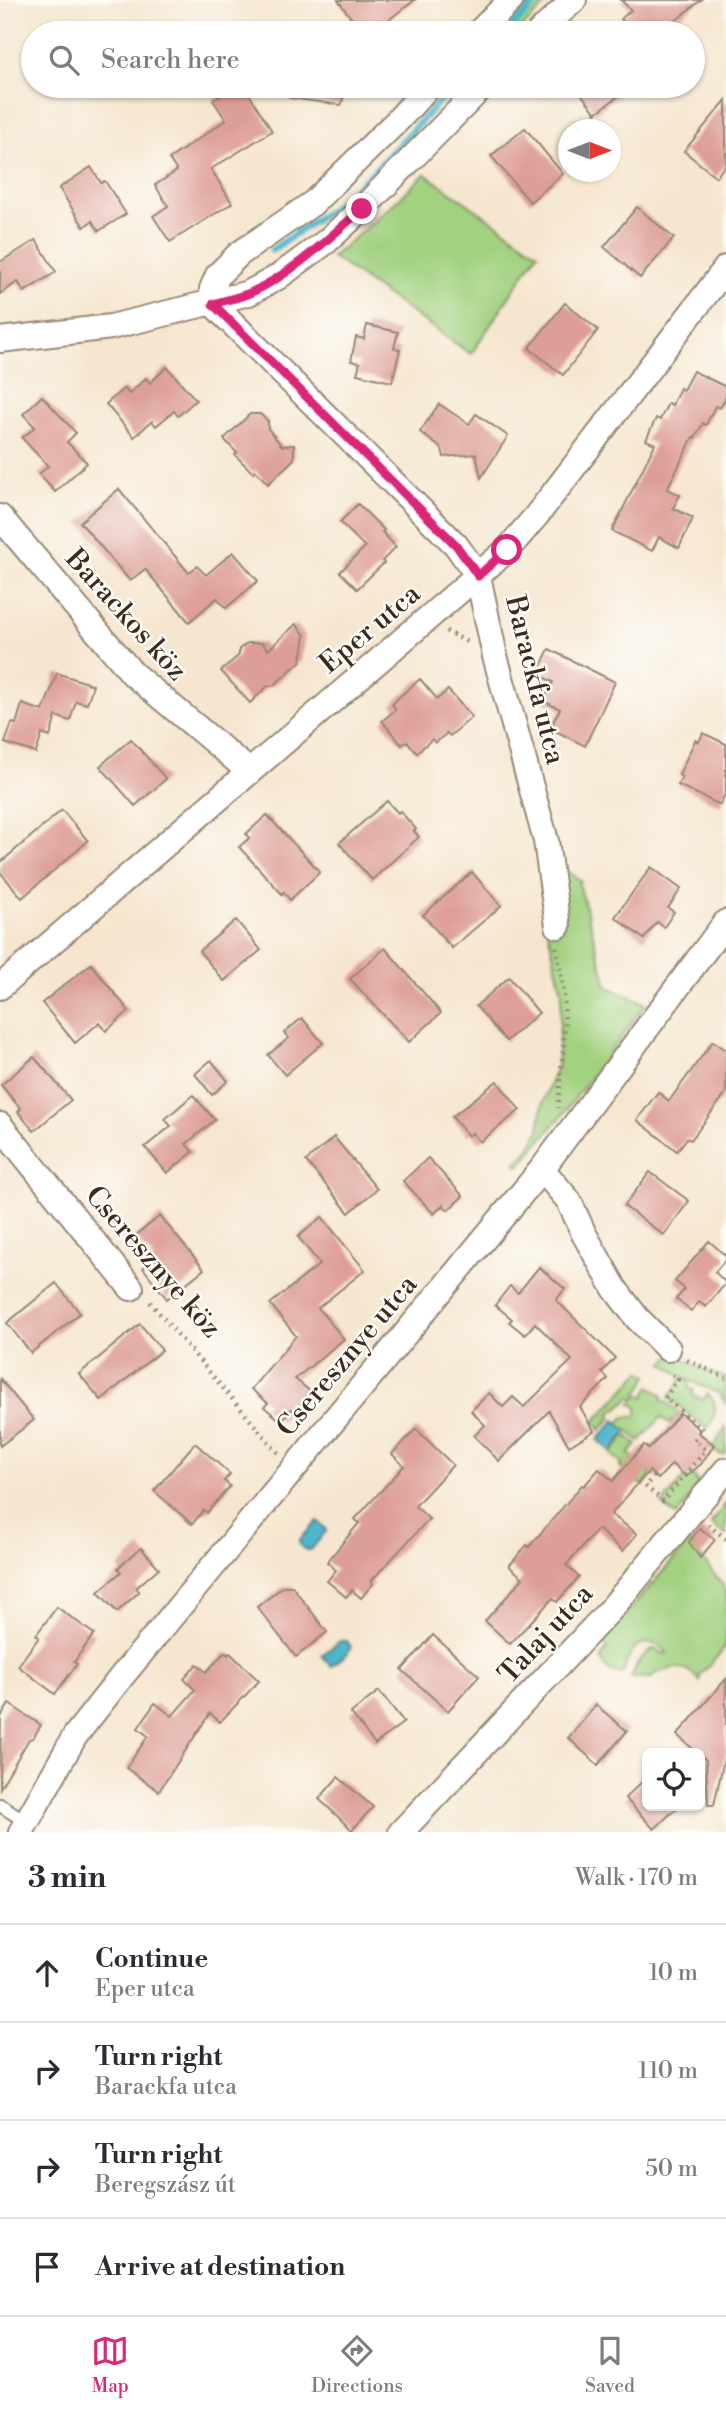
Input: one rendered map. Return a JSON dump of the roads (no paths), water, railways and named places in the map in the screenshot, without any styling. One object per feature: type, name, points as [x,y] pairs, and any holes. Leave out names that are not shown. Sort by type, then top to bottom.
[{"type":"street","points":[[490,21],[511,0]]},
{"type":"street","points":[[551,21],[574,0]]},
{"type":"street","points":[[213,304],[212,289],[218,275],[239,254],[313,203],[418,98]]},
{"type":"street","points":[[0,340],[110,327],[213,304],[249,293],[278,277],[327,241],[470,98]]},
{"type":"street","name":"Eper utca","points":[[0,987],[507,550],[537,515],[726,268]]},
{"type":"street","name":"Barackfa utca","points":[[213,304],[456,545],[478,576],[495,656],[546,841],[556,933]]},
{"type":"street","name":"Barackos köz","points":[[0,517],[133,674],[249,771]]},
{"type":"street","name":"Cseresznye utca","points":[[24,1827],[75,1736],[542,1169],[726,922]]},
{"type":"street","name":"Cseresznye köz","points":[[0,1125],[131,1288]]},
{"type":"street","points":[[542,1169],[569,1201],[615,1289],[668,1349]]},
{"type":"street","name":"Talaj utca","points":[[401,1832],[612,1608],[726,1470]]},
{"type":"lane","points":[[0,1805],[24,1827]]},
{"type":"water","points":[[615,1420],[627,1431],[611,1451],[598,1440]]},
{"type":"water","points":[[318,1521],[327,1530],[311,1550],[304,1549],[299,1540]]},
{"type":"water","points":[[340,1641],[347,1641],[351,1647],[347,1654],[331,1666],[322,1655]]},
{"type":"waterway","points":[[517,21],[539,0]]},
{"type":"waterway","points":[[272,250],[338,204],[371,174],[443,98]]}]
